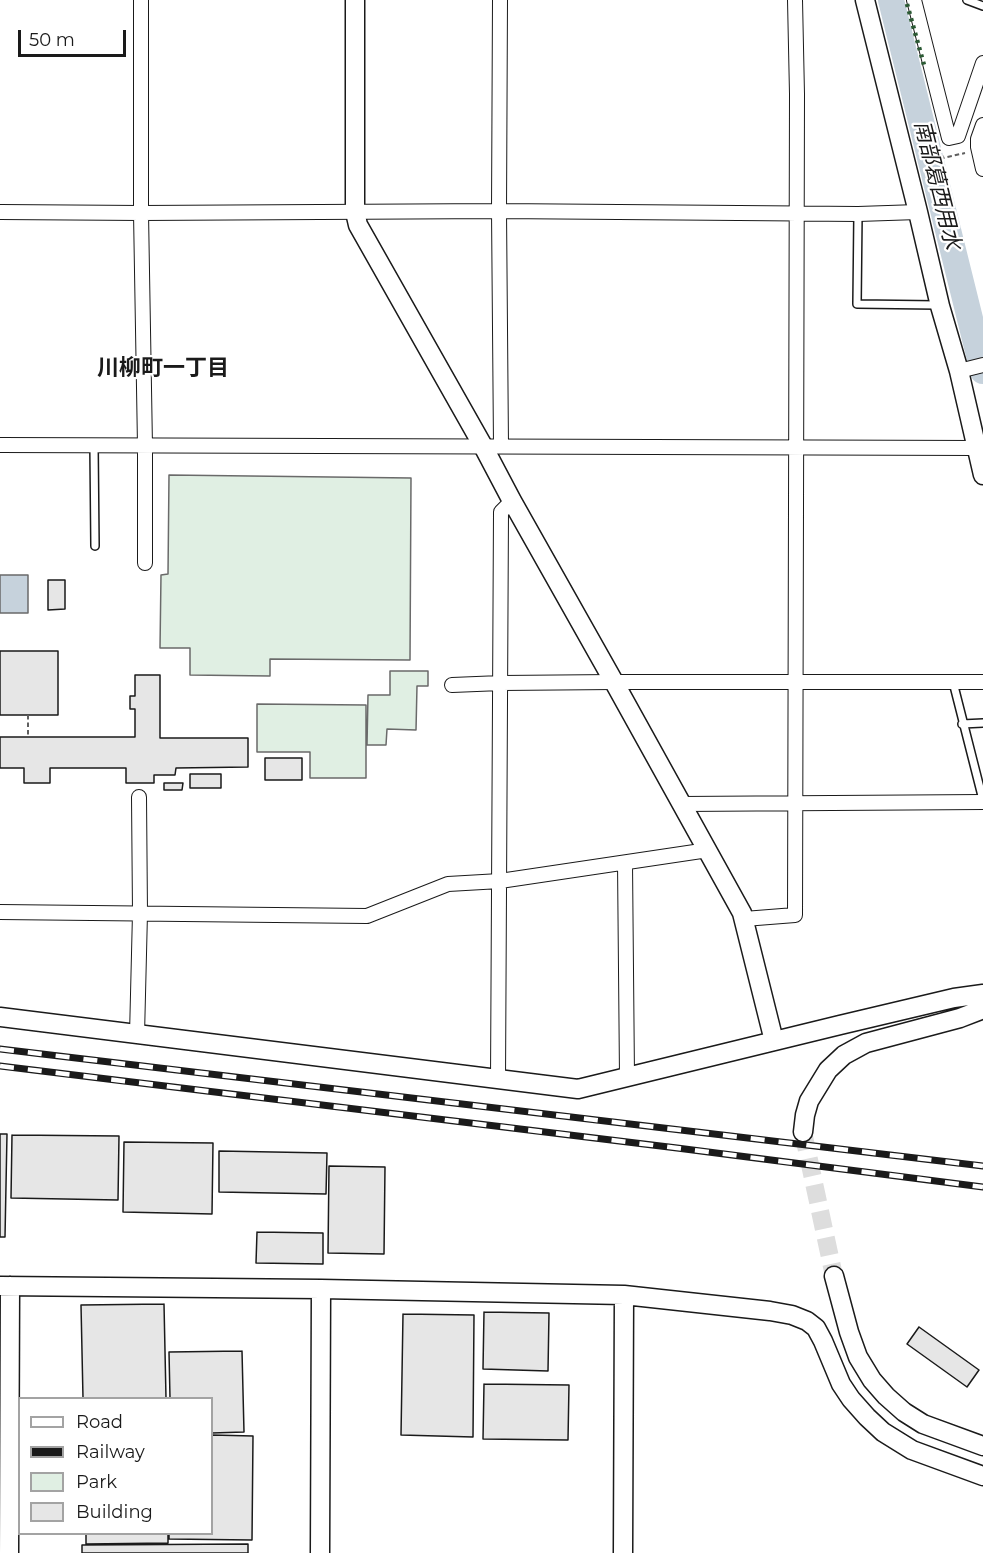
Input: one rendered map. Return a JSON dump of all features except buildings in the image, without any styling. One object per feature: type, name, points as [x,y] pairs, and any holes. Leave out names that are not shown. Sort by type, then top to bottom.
[{"type":"street","points":[[141,0],[145,563]]},
{"type":"street","points":[[355,0],[355,212],[358,225],[492,446],[512,501],[742,913],[774,1041]]},
{"type":"street","points":[[492,446],[499,211],[500,0]]},
{"type":"street","points":[[744,919],[795,915],[797,94],[795,0]]},
{"type":"street","points":[[865,0],[940,306],[963,370],[976,448],[983,475]]},
{"type":"street","points":[[914,0],[949,138],[958,136],[983,63]]},
{"type":"street","points":[[983,125],[978,147],[983,169]]},
{"type":"street","points":[[0,212],[499,211],[858,214],[918,212]]},
{"type":"street","points":[[963,370],[983,365]]},
{"type":"street","points":[[0,445],[976,448]]},
{"type":"street","points":[[498,1080],[501,512],[512,501]]},
{"type":"street","points":[[452,685],[615,682],[983,682]]},
{"type":"street","points":[[137,1035],[140,913],[139,797]]},
{"type":"street","points":[[681,804],[983,801]]},
{"type":"street","points":[[0,912],[367,916],[448,884],[500,881],[708,850]]},
{"type":"street","points":[[625,863],[627,1077]]},
{"type":"street","points":[[0,1017],[578,1089],[943,1001],[982,1000],[981,1010],[960,1018],[866,1043],[844,1054],[828,1070],[809,1101],[802,1132]]},
{"type":"street","points":[[834,1276],[858,1357],[872,1380],[886,1396],[904,1412],[923,1424],[983,1446]]},
{"type":"street","points":[[9,1553],[5,1286],[624,1295],[792,1315],[807,1321],[816,1328],[850,1399],[883,1432],[912,1450],[983,1476]]},
{"type":"street","points":[[320,1553],[321,1289]]},
{"type":"street","points":[[623,1553],[624,1295]]},
{"type":"lane","points":[[967,0],[983,6]]},
{"type":"lane","points":[[858,214],[857,304],[940,306]]},
{"type":"lane","points":[[94,446],[95,546]]},
{"type":"lane","points":[[952,682],[983,801]]},
{"type":"lane","points":[[962,724],[983,723]]},
{"type":"path","points":[[28,715],[28,737]]},
{"type":"green space","points":[[169,475],[411,478],[410,660],[270,659],[270,676],[190,675],[190,648],[160,648],[161,575],[168,574]]},
{"type":"green space","points":[[390,671],[428,671],[428,686],[417,686],[416,730],[387,729],[386,745],[367,745],[368,695],[390,695]]},
{"type":"green space","points":[[257,704],[366,705],[366,778],[310,778],[310,752],[257,752]]},
{"type":"shaded area","points":[[0,575],[28,575],[28,613],[0,613]]},
{"type":"waterway","name":"南部葛西用水","points":[[891,0],[983,371]]},
{"type":"tunnel","points":[[803,1132],[834,1276]]},
{"type":"railway","points":[[0,1049],[983,1166]]},
{"type":"railway","points":[[0,1066],[983,1187]]},
{"type":"hedge","points":[[907,4],[924,65]]},
{"type":"district","name":"川柳町一丁目","points":[[163,369]]}]
